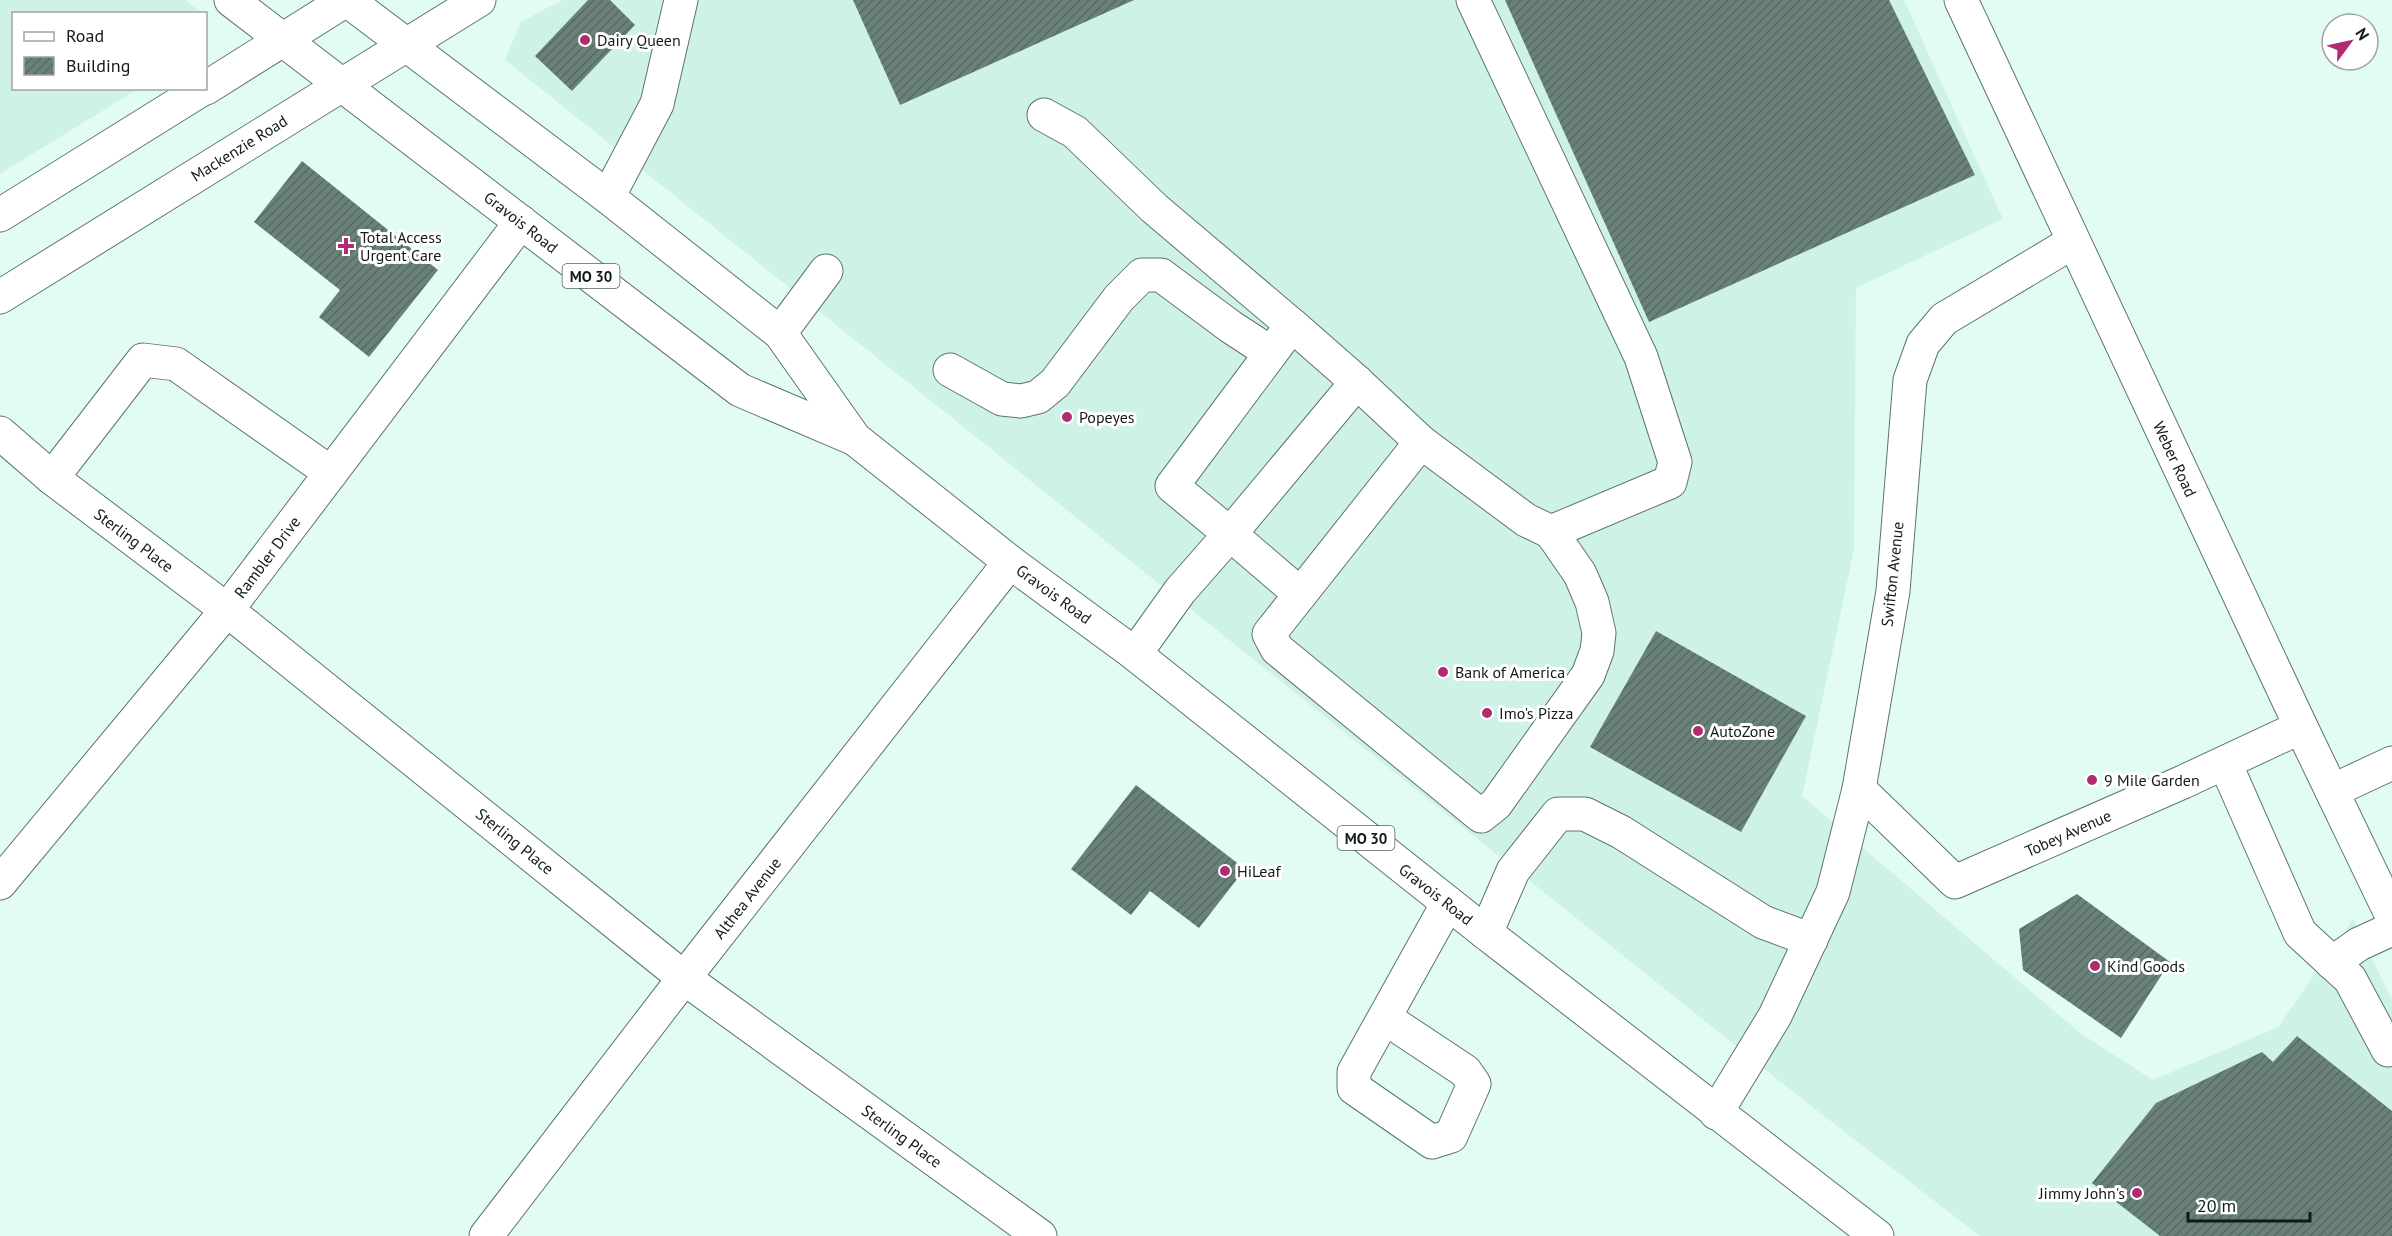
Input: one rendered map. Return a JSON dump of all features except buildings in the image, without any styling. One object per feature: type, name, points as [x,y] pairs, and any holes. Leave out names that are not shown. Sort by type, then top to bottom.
[{"type":"street","name":"Gravois Road","points":[[231,0],[740,390],[855,439],[1010,562],[1135,654],[1486,933],[1877,1236]]},
{"type":"street","name":"Gravois Road","points":[[347,0],[608,197],[780,333],[855,439]]},
{"type":"street","points":[[207,87],[347,0]]},
{"type":"street","name":"Mackenzie Road","points":[[0,297],[479,0]]},
{"type":"street","points":[[608,197],[657,104],[681,0]]},
{"type":"street","points":[[1473,0],[1641,357],[1675,462],[1670,482],[1551,532]]},
{"type":"street","name":"Weber Road","points":[[1961,0],[2301,727],[2392,916]]},
{"type":"street","points":[[0,215],[202,90]]},
{"type":"street","points":[[1044,115],[1075,132],[1154,208],[1292,325],[1421,442],[1526,520],[1551,532],[1580,574],[1592,602],[1599,633],[1597,651],[1588,675],[1496,804],[1481,816],[1277,649],[1269,634],[1421,442]]},
{"type":"street","name":"Rambler Drive","points":[[0,883],[227,610],[521,222]]},
{"type":"street","name":"Swifton Avenue","points":[[1716,1113],[1775,1016],[1833,892],[1859,789],[1893,591],[1910,380],[1923,344],[1944,319],[2073,242]]},
{"type":"street","points":[[780,333],[826,271]]},
{"type":"street","points":[[950,370],[1002,399],[1021,401],[1038,397],[1055,383],[1119,298],[1142,275],[1161,275],[1232,327],[1271,352]]},
{"type":"street","points":[[1292,325],[1172,486],[1300,594]]},
{"type":"street","points":[[52,478],[143,360],[176,364],[331,472]]},
{"type":"street","points":[[1135,654],[1180,591],[1357,382]]},
{"type":"street","name":"Sterling Place","points":[[0,433],[52,478],[227,610],[684,978],[1040,1236]]},
{"type":"street","name":"Althea Avenue","points":[[486,1236],[684,978],[1010,562]]},
{"type":"street","name":"Tobey Avenue","points":[[1859,789],[1955,882],[2183,782],[2301,727]]},
{"type":"street","points":[[2225,763],[2300,933],[2350,979],[2388,1050]]},
{"type":"street","points":[[2332,791],[2392,763]]},
{"type":"street","points":[[1486,933],[1513,871],[1558,814],[1585,814],[1621,831],[1763,921],[1811,940]]},
{"type":"street","points":[[1385,1018],[1448,903]]},
{"type":"street","points":[[2332,963],[2360,944],[2392,929]]},
{"type":"shaded area","points":[[0,0],[185,0],[201,12],[12,12],[12,90],[136,90],[0,174]]},
{"type":"shaded area","points":[[562,0],[1904,0],[2003,219],[1856,288],[1854,549],[1802,796],[2080,1033],[2153,1080],[2278,1027],[2353,919],[2392,1000],[2392,1236],[1980,1236],[1806,1102],[505,60],[521,22]]},
{"type":"place","name":"Dairy Queen","points":[[585,40]]},
{"type":"place","name":"Total Access Urgent Care","points":[[346,246]]},
{"type":"place","name":"Popeyes","points":[[1067,417]]},
{"type":"place","name":"Bank of America","points":[[1443,672]]},
{"type":"place","name":"Imo's Pizza","points":[[1487,713]]},
{"type":"place","name":"AutoZone","points":[[1698,731]]},
{"type":"place","name":"9 Mile Garden","points":[[2092,780]]},
{"type":"place","name":"HiLeaf","points":[[1225,871]]},
{"type":"place","name":"Kind Goods","points":[[2095,966]]},
{"type":"place","name":"Jimmy John's","points":[[2137,1193]]}]
